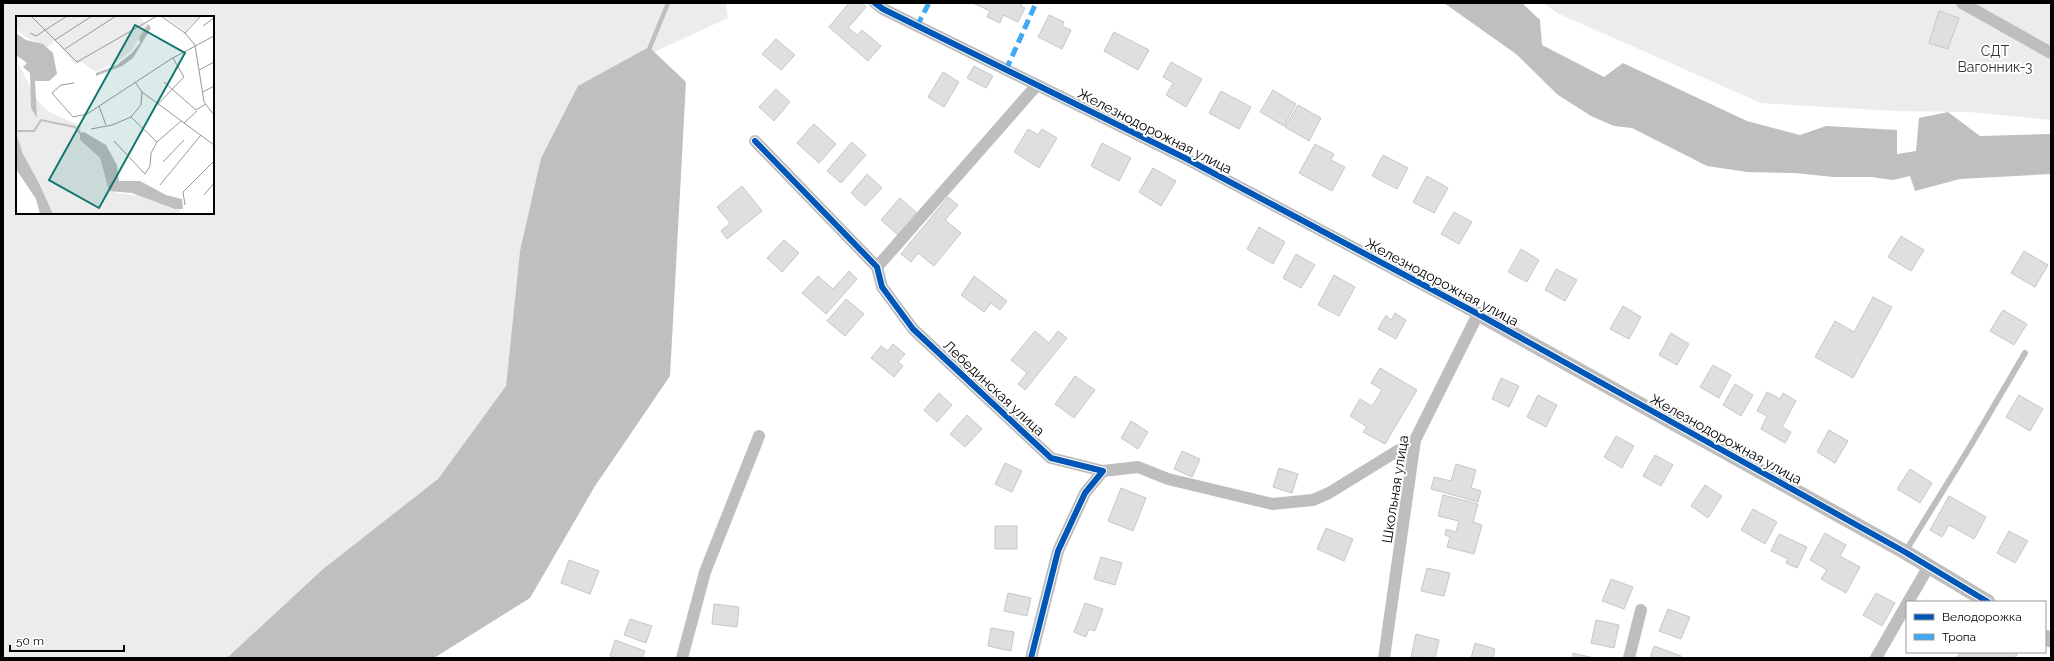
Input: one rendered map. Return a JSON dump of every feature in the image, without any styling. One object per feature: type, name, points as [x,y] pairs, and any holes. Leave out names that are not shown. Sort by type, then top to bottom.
[{"type":"street","name":"Железнодорожная улица","points":[[875,3],[883,9],[1185,158],[1478,314],[1905,552],[1986,601]]},
{"type":"street","points":[[1962,3],[2051,53]]},
{"type":"street","points":[[755,141],[877,267],[1037,85]]},
{"type":"street","name":"Лебединская улица","points":[[877,267],[882,287],[913,329],[1051,458],[1103,472]]},
{"type":"street","name":"Школьная улица","points":[[1384,658],[1415,440],[1478,314]]},
{"type":"street","points":[[682,658],[705,572],[759,436]]},
{"type":"street","points":[[1031,658],[1058,551],[1085,493],[1103,472],[1138,467],[1168,479],[1272,504],[1312,500],[1329,493],[1415,440]]},
{"type":"street","points":[[1909,601],[1929,566]]},
{"type":"street","points":[[1876,658],[1906,606]]},
{"type":"street","points":[[1629,658],[1641,610]]},
{"type":"lane","points":[[1905,552],[1968,450],[2025,353]]},
{"type":"green space","points":[[3,3],[726,3],[728,18],[578,87],[541,158],[520,251],[506,386],[438,479],[323,569],[227,658],[3,658]]},
{"type":"green space","name":"СДТ Вагонник-3","points":[[1543,3],[2051,3],[2051,120],[1969,112],[1893,111],[1761,103],[1557,13]]},
{"type":"shaded area","points":[[1444,3],[1522,3],[1540,20],[1542,45],[1604,77],[1623,63],[1747,121],[1800,135],[1826,126],[1897,130],[1897,154],[1916,151],[1919,118],[1948,112],[1980,136],[2051,134],[2051,174],[1960,179],[1915,191],[1910,176],[1893,180],[1871,177],[1833,177],[1795,173],[1747,172],[1707,166],[1632,128],[1614,126],[1591,116],[1558,95],[1516,54]]},
{"type":"shaded area","points":[[649,47],[686,82],[670,376],[595,486],[530,598],[434,658],[227,658],[323,569],[438,479],[506,386],[520,251],[541,158],[578,86]]},
{"type":"building","points":[[849,3],[861,3],[866,7],[848,28],[857,35],[862,30],[881,46],[868,61],[829,27]]},
{"type":"building","points":[[973,3],[1022,3],[1021,6],[1025,8],[1018,22],[1003,15],[1000,23],[987,17],[990,11]]},
{"type":"building","points":[[1939,11],[1959,18],[1948,49],[1929,43]]},
{"type":"building","points":[[1049,15],[1064,22],[1062,26],[1071,30],[1062,49],[1038,37]]},
{"type":"building","points":[[1114,32],[1149,50],[1138,70],[1104,51]]},
{"type":"building","points":[[776,39],[795,55],[781,70],[762,54]]},
{"type":"building","points":[[1171,62],[1202,79],[1186,107],[1166,95],[1173,83],[1163,77]]},
{"type":"building","points":[[974,66],[993,76],[986,88],[967,78]]},
{"type":"building","points":[[943,72],[959,82],[944,107],[928,97]]},
{"type":"building","points":[[776,89],[790,102],[774,121],[759,107]]},
{"type":"building","points":[[1273,90],[1296,104],[1284,126],[1260,112]]},
{"type":"building","points":[[1221,91],[1251,107],[1239,129],[1209,113]]},
{"type":"building","points":[[1298,105],[1321,118],[1309,141],[1285,127]]},
{"type":"building","points":[[814,124],[836,144],[819,163],[797,143]]},
{"type":"building","points":[[1028,129],[1038,135],[1042,129],[1057,138],[1039,168],[1014,152]]},
{"type":"building","points":[[852,142],[866,155],[841,183],[827,171]]},
{"type":"building","points":[[1102,143],[1131,158],[1119,181],[1091,166]]},
{"type":"building","points":[[1315,144],[1334,154],[1331,160],[1345,167],[1332,191],[1299,173]]},
{"type":"building","points":[[1383,155],[1408,168],[1397,189],[1372,176]]},
{"type":"building","points":[[1153,168],[1176,181],[1161,206],[1139,192]]},
{"type":"building","points":[[867,174],[882,188],[865,206],[851,193]]},
{"type":"building","points":[[1427,176],[1448,188],[1434,213],[1413,202]]},
{"type":"building","points":[[742,186],[762,211],[727,239],[721,231],[730,223],[717,207]]},
{"type":"building","points":[[948,197],[958,205],[945,220],[961,233],[934,266],[918,253],[911,262],[901,254]]},
{"type":"building","points":[[900,198],[917,213],[898,235],[881,220]]},
{"type":"building","points":[[1454,212],[1472,222],[1459,244],[1441,234]]},
{"type":"building","points":[[1259,227],[1285,242],[1273,264],[1247,249]]},
{"type":"building","points":[[1901,236],[1924,250],[1911,271],[1888,257]]},
{"type":"building","points":[[784,240],[799,253],[782,272],[767,258]]},
{"type":"building","points":[[1521,249],[1539,260],[1527,282],[1508,272]]},
{"type":"building","points":[[2024,251],[2048,265],[2035,287],[2011,273]]},
{"type":"building","points":[[1296,254],[1315,265],[1301,288],[1283,278]]},
{"type":"building","points":[[1556,269],[1577,280],[1565,301],[1545,290]]},
{"type":"building","points":[[849,271],[857,279],[826,314],[802,293],[818,276],[833,289]]},
{"type":"building","points":[[1334,275],[1355,287],[1339,316],[1318,305]]},
{"type":"building","points":[[974,276],[1007,301],[1000,310],[991,303],[984,312],[961,295]]},
{"type":"building","points":[[1873,297],[1892,307],[1853,378],[1815,357],[1835,321],[1854,332]]},
{"type":"building","points":[[846,299],[864,314],[845,336],[827,321]]},
{"type":"building","points":[[1623,306],[1641,317],[1629,339],[1610,329]]},
{"type":"building","points":[[2003,310],[2027,324],[2014,345],[1990,331]]},
{"type":"building","points":[[1395,313],[1406,320],[1396,339],[1378,329],[1386,315],[1391,320]]},
{"type":"building","points":[[1035,331],[1049,343],[1058,331],[1067,338],[1025,390],[1018,384],[1027,373],[1011,360]]},
{"type":"building","points":[[1671,333],[1689,344],[1677,365],[1659,355]]},
{"type":"building","points":[[893,344],[905,354],[898,362],[903,366],[894,377],[871,358],[881,346],[888,351]]},
{"type":"building","points":[[1713,365],[1731,375],[1719,398],[1700,387]]},
{"type":"building","points":[[1380,368],[1417,390],[1385,444],[1363,432],[1367,427],[1350,416],[1360,399],[1372,406],[1382,390],[1371,383]]},
{"type":"building","points":[[1075,376],[1095,390],[1074,418],[1055,404]]},
{"type":"building","points":[[1501,378],[1519,386],[1509,407],[1492,399]]},
{"type":"building","points":[[1735,384],[1753,395],[1741,416],[1723,405]]},
{"type":"building","points":[[1767,392],[1780,399],[1783,393],[1796,401],[1782,427],[1791,432],[1785,443],[1761,429],[1767,416],[1757,411]]},
{"type":"building","points":[[939,393],[952,405],[937,422],[924,410]]},
{"type":"building","points":[[1538,395],[1557,405],[1546,427],[1527,417]]},
{"type":"building","points":[[2019,395],[2043,409],[2030,431],[2006,417]]},
{"type":"building","points":[[967,415],[982,429],[965,447],[950,434]]},
{"type":"building","points":[[1131,421],[1148,432],[1138,449],[1121,438]]},
{"type":"building","points":[[1829,430],[1848,441],[1835,463],[1817,452]]},
{"type":"building","points":[[1616,436],[1634,446],[1622,468],[1604,457]]},
{"type":"building","points":[[1182,451],[1200,459],[1192,477],[1174,469]]},
{"type":"building","points":[[1655,455],[1673,465],[1661,486],[1643,476]]},
{"type":"building","points":[[1005,463],[1022,471],[1012,492],[995,484]]},
{"type":"building","points":[[1456,464],[1476,470],[1471,488],[1481,491],[1478,502],[1431,489],[1434,477],[1451,481]]},
{"type":"building","points":[[1279,468],[1298,474],[1292,493],[1273,487]]},
{"type":"building","points":[[1910,469],[1932,483],[1920,503],[1897,489]]},
{"type":"building","points":[[1705,485],[1722,496],[1708,518],[1691,506]]},
{"type":"building","points":[[1121,488],[1146,498],[1133,531],[1108,521]]},
{"type":"building","points":[[1443,495],[1478,504],[1473,522],[1482,525],[1474,554],[1447,547],[1450,537],[1445,535],[1446,529],[1456,532],[1459,521],[1438,516]]},
{"type":"building","points":[[1949,496],[1986,517],[1974,539],[1949,525],[1942,537],[1930,530]]},
{"type":"building","points":[[1753,509],[1777,522],[1765,544],[1741,530]]},
{"type":"building","points":[[995,526],[1017,526],[1017,549],[995,549]]},
{"type":"building","points":[[1326,528],[1353,539],[1344,561],[1317,549]]},
{"type":"building","points":[[2009,531],[2028,541],[2015,563],[1997,553]]},
{"type":"building","points":[[1825,533],[1846,545],[1840,556],[1860,567],[1846,593],[1821,579],[1827,570],[1810,560]]},
{"type":"building","points":[[1779,534],[1807,547],[1797,568],[1786,563],[1788,559],[1771,551]]},
{"type":"building","points":[[1101,557],[1122,563],[1115,585],[1094,579]]},
{"type":"building","points":[[569,560],[599,571],[590,594],[561,583]]},
{"type":"building","points":[[1427,568],[1450,573],[1444,596],[1421,591]]},
{"type":"building","points":[[1611,579],[1633,587],[1624,609],[1602,601]]},
{"type":"building","points":[[1008,593],[1031,598],[1027,616],[1004,611]]},
{"type":"building","points":[[1876,593],[1895,603],[1882,626],[1863,615]]},
{"type":"building","points":[[1085,603],[1103,609],[1095,631],[1089,629],[1086,637],[1074,632]]},
{"type":"building","points":[[714,604],[739,607],[737,627],[712,624]]},
{"type":"building","points":[[1668,609],[1690,617],[1681,639],[1659,631]]},
{"type":"building","points":[[630,619],[652,626],[646,643],[624,635]]},
{"type":"building","points":[[1596,620],[1619,625],[1614,648],[1591,643]]},
{"type":"building","points":[[991,628],[1014,632],[1011,651],[988,646]]},
{"type":"building","points":[[1416,634],[1439,640],[1435,658],[1411,657]]},
{"type":"building","points":[[615,640],[645,651],[642,658],[616,658],[610,656]]},
{"type":"building","points":[[1475,643],[1495,649],[1493,658],[1471,658]]},
{"type":"building","points":[[1654,646],[1681,656],[1680,658],[1650,658]]},
{"type":"building","points":[[1573,653],[1594,658],[1572,658]]},
{"type":"building","points":[[1960,653],[2018,653],[2015,658],[1957,658]]},
{"type":"waterway","points":[[648,52],[668,3]]},
{"type":"marked path","points":[[917,26],[929,3]]},
{"type":"marked path","points":[[1006,70],[1036,3]]},
{"type":"cycle path","points":[[875,3],[883,9],[1185,158],[1478,314],[1905,552],[1986,601]]},
{"type":"cycle path","points":[[755,141],[877,267],[882,287],[913,329],[1051,458],[1103,471],[1085,493],[1058,551],[1031,658]]}]
